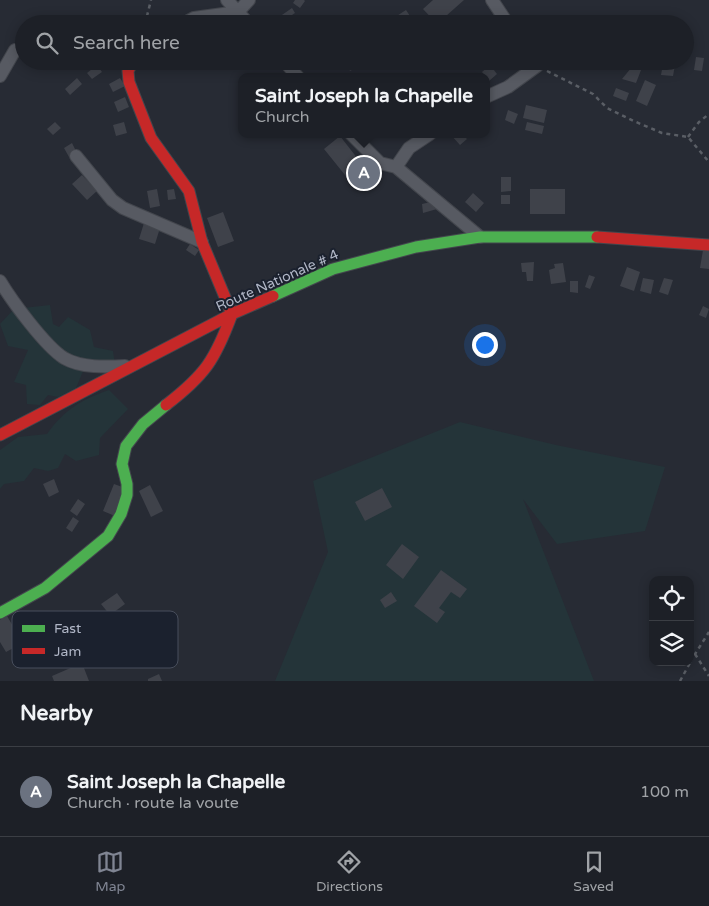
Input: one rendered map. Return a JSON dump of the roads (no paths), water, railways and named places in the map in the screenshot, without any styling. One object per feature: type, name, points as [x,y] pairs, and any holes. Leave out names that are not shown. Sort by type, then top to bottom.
[{"type":"main road","points":[[0,613],[45,588],[108,536],[116,525],[127,492],[121,468],[121,459],[126,447],[141,424],[191,385],[206,370],[217,353],[232,314],[202,242],[189,191],[151,138],[128,82],[128,70]]},
{"type":"main road","name":"Route Nationale # 4","points":[[0,435],[232,314],[333,269],[416,247],[480,237],[599,237],[709,245]]},
{"type":"street","points":[[227,0],[241,15]]},
{"type":"street","points":[[216,15],[238,12],[249,0]]},
{"type":"street","points":[[492,0],[502,15]]},
{"type":"street","points":[[0,76],[15,50]]},
{"type":"street","points":[[490,95],[508,86],[528,70]]},
{"type":"street","points":[[355,138],[380,162],[396,167],[480,237]]},
{"type":"street","points":[[396,167],[409,148],[424,138]]},
{"type":"street","points":[[76,156],[112,200],[123,208],[202,242]]},
{"type":"street","points":[[0,281],[46,342],[65,358],[98,367],[132,366]]},
{"type":"place","name":"Saint Joseph la Chapelle","points":[[364,173]]}]
